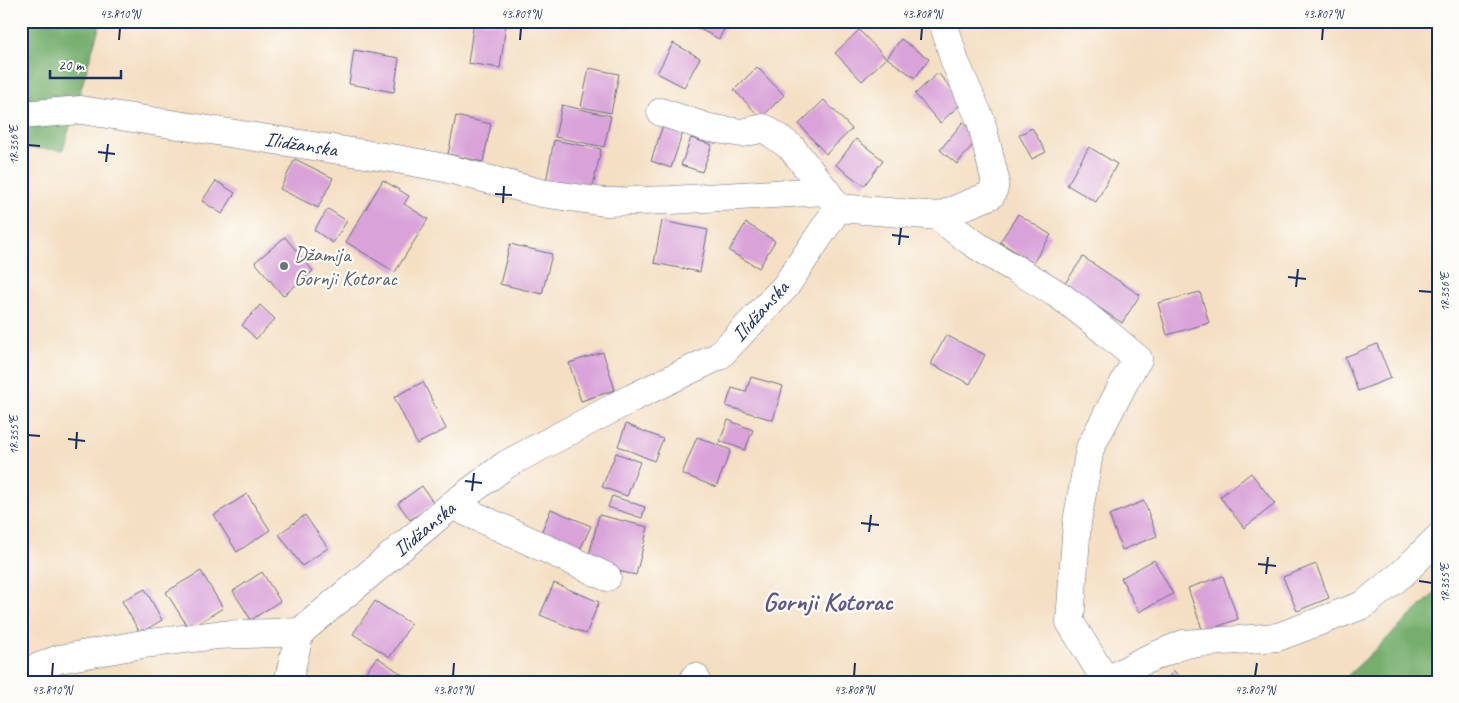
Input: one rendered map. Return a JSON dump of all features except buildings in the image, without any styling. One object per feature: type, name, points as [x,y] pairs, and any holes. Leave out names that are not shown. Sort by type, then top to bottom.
[{"type":"street","name":"Ilidžanska","points":[[21,115],[81,110],[397,159],[444,168],[541,193],[605,202],[832,199],[938,216],[991,195],[995,179],[981,121],[955,62],[943,21]]},
{"type":"street","points":[[661,112],[709,128],[742,132],[764,128],[790,147],[832,199]]},
{"type":"street","name":"Ilidžanska","points":[[300,632],[452,505],[507,464],[632,398],[719,356],[785,287],[832,199]]},
{"type":"street","points":[[938,216],[952,229],[996,258],[1058,295],[1138,359],[1090,448],[1077,522],[1070,622],[1105,681],[1143,661],[1184,644],[1278,636],[1363,605],[1402,573],[1438,538]]},
{"type":"street","points":[[452,505],[607,577]]},
{"type":"street","points":[[21,674],[59,659],[143,644],[217,635],[300,632],[288,682]]},
{"type":"green space","points":[[21,21],[101,21],[63,150],[21,148]]},
{"type":"green space","points":[[1438,590],[1438,682],[1341,682]]},
{"type":"place","name":"Džamija Gornji Kotorac","points":[[284,266]]},
{"type":"district","name":"Gornji Kotorac","points":[[828,601]]}]
